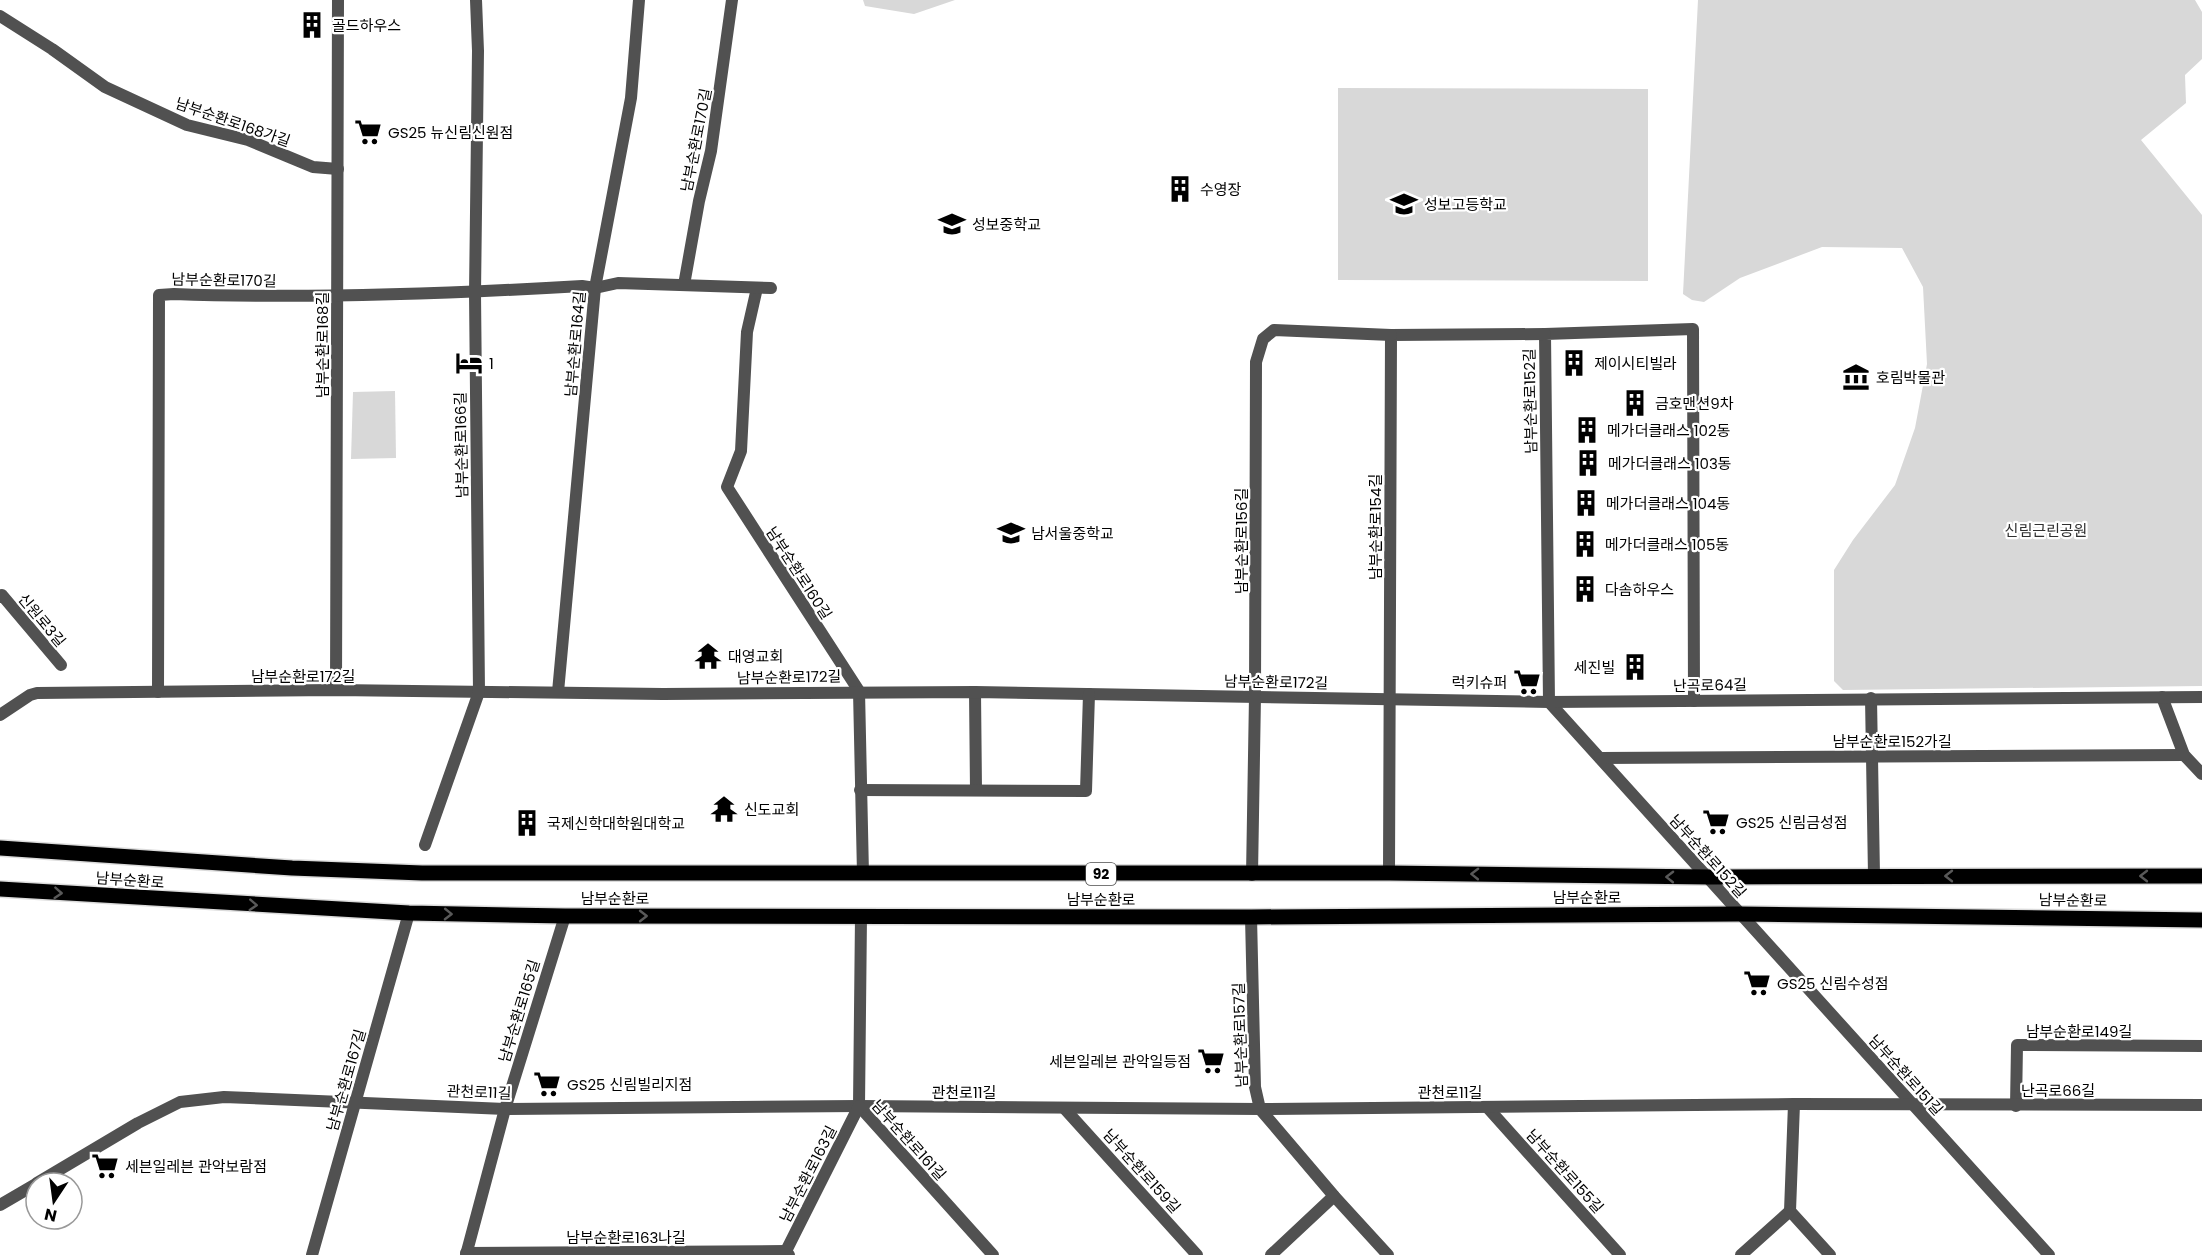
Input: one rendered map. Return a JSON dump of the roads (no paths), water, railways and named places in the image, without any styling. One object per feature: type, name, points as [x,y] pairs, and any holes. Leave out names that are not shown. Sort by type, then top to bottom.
[{"type":"main road","name":"남부순환로","points":[[0,848],[292,868],[422,873],[1389,873],[1708,877],[2202,876]]},
{"type":"main road","name":"남부순환로","points":[[0,889],[409,913],[565,916],[1251,918],[1741,914],[2202,920]]},
{"type":"street","name":"남부순환로168길","points":[[336,690],[338,0]]},
{"type":"street","name":"남부순환로166길","points":[[425,845],[479,692],[475,292],[478,51],[476,0]]},
{"type":"street","name":"남부순환로164길","points":[[558,692],[595,288],[631,98],[639,0]]},
{"type":"street","name":"남부순환로170길","points":[[684,285],[699,201],[711,151],[732,0]]},
{"type":"street","name":"남부순환로168가길","points":[[0,16],[105,87],[187,125],[248,140],[313,167],[338,169]]},
{"type":"street","name":"남부순환로170길","points":[[158,692],[159,295],[337,296],[582,286],[595,288],[618,282],[771,288]]},
{"type":"street","name":"남부순환로160길","points":[[757,288],[747,332],[741,451],[727,487],[859,691]]},
{"type":"street","name":"남부순환로152길","points":[[1694,701],[1693,329],[1545,334],[1549,702],[1741,914]]},
{"type":"street","name":"남부순환로156길","points":[[1252,874],[1256,362],[1263,339],[1274,330],[1391,334]]},
{"type":"street","points":[[1391,334],[1545,334]]},
{"type":"street","name":"남부순환로154길","points":[[1389,873],[1391,334]]},
{"type":"street","name":"신원로3길","points":[[0,597],[2,595],[61,665]]},
{"type":"street","name":"남부순환로172길","points":[[0,715],[30,695],[37,693],[336,690],[663,694],[975,692],[1549,702]]},
{"type":"street","points":[[859,691],[863,874]]},
{"type":"street","points":[[975,692],[976,790]]},
{"type":"street","points":[[860,790],[1086,790],[1089,694]]},
{"type":"street","points":[[2162,697],[2184,755],[2202,774]]},
{"type":"street","name":"난곡로64길","points":[[1549,702],[2202,697]]},
{"type":"street","points":[[1871,698],[1874,876]]},
{"type":"street","name":"남부순환로152가길","points":[[1600,758],[2184,755]]},
{"type":"street","name":"남부순환로167길","points":[[312,1255],[409,913]]},
{"type":"street","name":"남부순환로151길","points":[[1741,914],[2049,1255]]},
{"type":"street","name":"남부순환로165길","points":[[466,1254],[505,1109],[565,916]]},
{"type":"street","name":"남부순환로161길","points":[[861,916],[859,1106],[993,1255]]},
{"type":"street","name":"남부순환로157길","points":[[1251,918],[1255,1087],[1260,1109]]},
{"type":"street","name":"남부순환로149길","points":[[2016,1106],[2017,1045],[2202,1046]]},
{"type":"street","name":"관천로11길","points":[[57,1171],[138,1123],[180,1102],[224,1097],[505,1109],[859,1106],[1260,1109],[1913,1105]]},
{"type":"street","points":[[1794,1104],[1790,1211],[1830,1255]]},
{"type":"street","name":"난곡로66길","points":[[1913,1105],[2202,1105]]},
{"type":"street","name":"남부순환로163길","points":[[787,1254],[859,1106]]},
{"type":"street","name":"남부순환로155길","points":[[1487,1107],[1620,1255]]},
{"type":"street","name":"남부순환로159길","points":[[1064,1108],[1197,1255]]},
{"type":"street","points":[[1260,1109],[1388,1255]]},
{"type":"street","name":"관천로11길","points":[[0,1205],[24,1191]]},
{"type":"street","points":[[1271,1255],[1334,1196]]},
{"type":"street","points":[[1741,1255],[1790,1211]]},
{"type":"street","name":"남부순환로163나길","points":[[466,1254],[787,1254]]},
{"type":"place","name":"골드하우스","points":[[312,25]]},
{"type":"place","name":"GS25 뉴신림신원점","points":[[368,132]]},
{"type":"place","name":"수영장","points":[[1180,189]]},
{"type":"place","name":"성보고등학교","points":[[1404,204]]},
{"type":"place","name":"성보중학교","points":[[952,224]]},
{"type":"place","name":"1","points":[[469,363]]},
{"type":"place","name":"제이시티빌라","points":[[1574,363]]},
{"type":"place","name":"호림박물관","points":[[1856,377]]},
{"type":"place","name":"금호맨션9차","points":[[1635,403]]},
{"type":"place","name":"메가더클래스 102동","points":[[1587,430]]},
{"type":"place","name":"메가더클래스 103동","points":[[1588,463]]},
{"type":"place","name":"메가더클래스 104동","points":[[1586,503]]},
{"type":"place","name":"남서울중학교","points":[[1011,533]]},
{"type":"place","name":"메가더클래스 105동","points":[[1585,544]]},
{"type":"place","name":"다솜하우스","points":[[1585,589]]},
{"type":"place","name":"대영교회","points":[[708,656]]},
{"type":"place","name":"세진빌","points":[[1635,667]]},
{"type":"place","name":"럭키슈퍼","points":[[1527,682]]},
{"type":"place","name":"신도교회","points":[[724,809]]},
{"type":"place","name":"GS25 신림금성점","points":[[1716,822]]},
{"type":"place","name":"국제신학대학원대학교","points":[[527,823]]},
{"type":"place","name":"GS25 신림수성점","points":[[1757,983]]},
{"type":"place","name":"세븐일레븐 관악일등점","points":[[1211,1061]]},
{"type":"place","name":"GS25 신림빌리지점","points":[[547,1084]]},
{"type":"place","name":"세븐일레븐 관악보람점","points":[[105,1166]]},
{"type":"park label","name":"신림근린공원","points":[[2046,530]]}]
